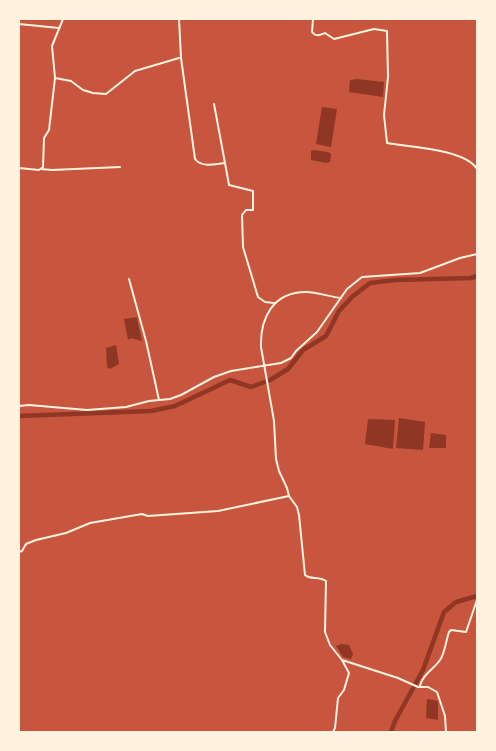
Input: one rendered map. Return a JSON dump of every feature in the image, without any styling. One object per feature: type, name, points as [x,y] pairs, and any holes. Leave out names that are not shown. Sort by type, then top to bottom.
[{"type":"street","points":[[41,169],[44,163],[44,138],[49,130],[52,117],[55,78],[52,46],[64,19]]},
{"type":"street","points":[[179,19],[180,58],[195,159],[198,163],[204,164],[225,163]]},
{"type":"street","points":[[313,19],[312,32],[314,34],[318,36],[325,33],[334,39],[374,29],[386,31],[388,77],[384,115],[387,143],[450,153],[474,163],[477,169]]},
{"type":"street","points":[[19,24],[59,28]]},
{"type":"street","points":[[55,78],[70,81],[82,90],[106,94],[135,71],[180,58]]},
{"type":"street","points":[[214,104],[229,185],[253,191],[253,210],[246,210],[242,215],[243,247],[258,297],[265,302],[274,303]]},
{"type":"street","points":[[19,168],[45,170],[120,167]]},
{"type":"street","points":[[19,406],[87,410],[126,407],[170,399],[214,377],[232,371],[280,363],[291,358],[317,332],[347,290],[362,277],[420,273],[460,258],[477,254]]},
{"type":"street","points":[[129,279],[146,341],[159,400]]},
{"type":"street","points":[[333,732],[338,698],[344,690],[349,673],[342,660],[330,645],[325,632],[326,581],[323,579],[307,578],[305,575],[297,507],[289,496],[276,459],[274,422],[269,388],[263,366],[260,336],[266,316],[274,303],[287,296],[306,292],[341,298]]},
{"type":"street","points":[[19,552],[22,551],[26,544],[90,523],[142,514],[148,516],[218,511],[289,496]]},
{"type":"street","points":[[420,686],[427,672],[440,659],[449,632],[451,630],[466,632],[477,600]]},
{"type":"street","points":[[342,660],[438,692],[445,716],[446,732]]},
{"type":"shaded area","points":[[350,80],[384,82],[383,97],[349,92]]},
{"type":"shaded area","points":[[322,107],[337,109],[331,147],[316,144]]},
{"type":"shaded area","points":[[311,151],[331,154],[330,162],[311,160]]},
{"type":"shaded area","points":[[137,317],[142,341],[131,338],[128,340],[124,319]]},
{"type":"shaded area","points":[[116,345],[119,364],[110,369],[107,367],[106,348]]},
{"type":"shaded area","points":[[399,418],[425,422],[423,450],[396,448]]},
{"type":"shaded area","points":[[368,419],[395,420],[393,449],[365,444]]},
{"type":"shaded area","points":[[431,433],[446,435],[446,448],[429,448]]},
{"type":"shaded area","points":[[342,644],[349,645],[353,654],[351,659],[343,657],[336,646]]},
{"type":"shaded area","points":[[427,699],[438,701],[438,720],[426,718]]},
{"type":"waterway","points":[[19,416],[151,411],[175,406],[230,380],[251,387],[270,380],[288,369],[303,350],[326,336],[339,311],[352,297],[370,283],[395,280],[471,278],[477,276]]},
{"type":"waterway","points":[[391,732],[423,670],[444,612],[456,602],[477,596]]}]
